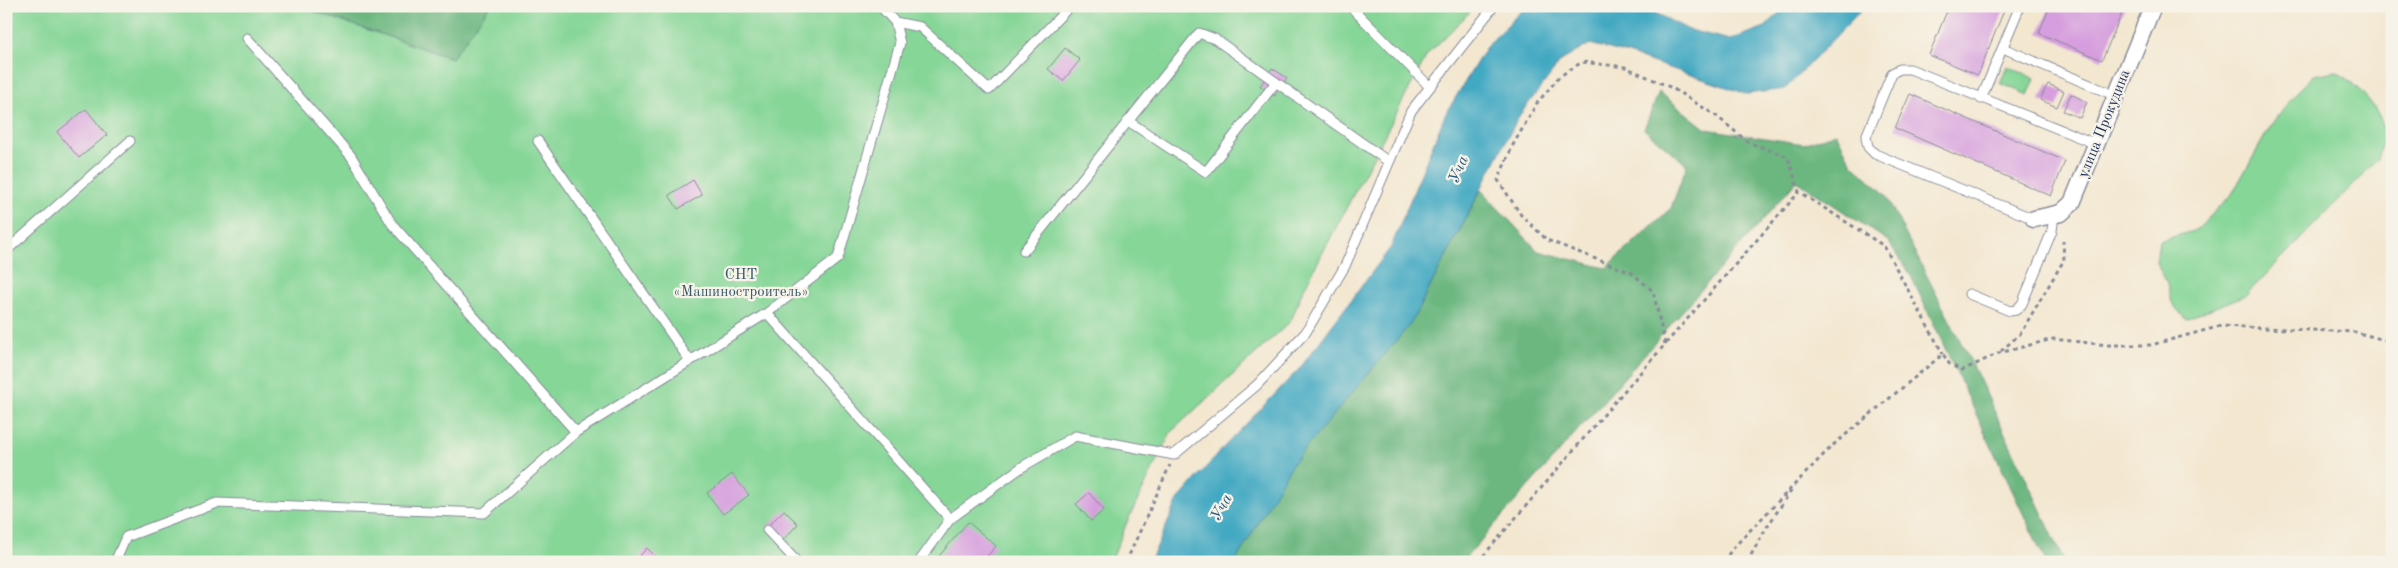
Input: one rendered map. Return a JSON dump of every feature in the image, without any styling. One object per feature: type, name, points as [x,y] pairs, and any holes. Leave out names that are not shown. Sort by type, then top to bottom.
[{"type":"street","name":"улица Прокудина","points":[[2034,219],[2061,212],[2072,203],[2153,6]]},
{"type":"lane","points":[[115,562],[126,537],[217,503],[484,513],[576,432],[767,313],[838,258],[900,43],[895,22],[880,6]]},
{"type":"lane","points":[[895,22],[920,27],[989,90],[1070,6]]},
{"type":"lane","points":[[1350,6],[1430,87]]},
{"type":"lane","points":[[919,562],[950,519],[1022,467],[1075,436],[1174,455],[1257,385],[1306,332],[1344,266],[1411,111],[1494,6]]},
{"type":"lane","points":[[1981,99],[2020,6]]},
{"type":"lane","points":[[1024,251],[1199,33],[1215,39],[1389,162]]},
{"type":"lane","points":[[247,38],[351,156],[392,224],[576,432]]},
{"type":"lane","points":[[2003,48],[2116,96]]},
{"type":"lane","points":[[2034,219],[1875,154],[1868,147],[1866,137],[1892,73],[1900,69],[1910,69],[2096,144]]},
{"type":"lane","points":[[1128,121],[1206,172],[1276,82]]},
{"type":"lane","points":[[538,140],[690,361]]},
{"type":"lane","points":[[6,251],[130,141]]},
{"type":"lane","points":[[1969,294],[2010,311],[2016,310],[2022,304],[2052,231],[2054,214]]},
{"type":"lane","points":[[767,313],[950,519]]},
{"type":"lane","points":[[767,530],[798,562]]},
{"type":"path","points":[[1665,344],[1654,290],[1632,272],[1547,240],[1521,215],[1498,180],[1513,145],[1537,103],[1560,76],[1582,62],[1625,67],[1664,84],[1715,115],[1748,142],[1788,157],[1799,192],[1884,246],[1950,365],[1963,370],[1999,353],[2053,340],[2108,345],[2151,345],[2221,326],[2355,332],[2392,342]]},
{"type":"path","points":[[1478,562],[1665,344],[1799,192]]},
{"type":"path","points":[[1724,562],[1731,550],[1832,446],[1943,354]]},
{"type":"path","points":[[1126,562],[1174,455]]},
{"type":"path","points":[[1748,562],[1765,530],[1799,479]]},
{"type":"green space","name":"СНТ «Машиностроитель»","points":[[6,6],[298,6],[451,58],[490,6],[1476,6],[1427,55],[1302,292],[1291,321],[1171,432],[1127,522],[1111,562],[6,562]]},
{"type":"green space","points":[[298,6],[490,6],[452,58]]},
{"type":"green space","points":[[2007,66],[2035,79],[2028,95],[2000,83]]},
{"type":"green space","points":[[2336,71],[2359,89],[2378,114],[2384,135],[2378,159],[2246,295],[2185,319],[2172,303],[2167,283],[2156,262],[2159,241],[2197,230],[2232,194],[2269,129],[2294,95],[2314,75]]},
{"type":"green space","points":[[1659,92],[1706,129],[1804,144],[1836,133],[1852,164],[1885,194],[1976,372],[2065,562],[2046,562],[1910,274],[1888,241],[1797,181],[1462,562],[1235,562],[1292,464],[1411,323],[1481,190],[1538,251],[1606,268],[1671,208],[1687,165],[1644,129]]},
{"type":"water","name":"Уча","points":[[1526,6],[1642,6],[1689,30],[1730,40],[1765,27],[1786,6],[1865,6],[1785,89],[1747,94],[1625,53],[1590,44],[1561,61],[1519,116],[1411,323],[1292,464],[1235,562],[1150,562],[1178,500],[1221,450],[1300,368],[1391,247],[1445,115],[1486,47]]},
{"type":"building","points":[[1949,6],[2005,8],[1978,75],[1929,55]]},
{"type":"building","points":[[2050,6],[2125,6],[2102,60],[2039,33]]},
{"type":"building","points":[[1065,48],[1080,60],[1063,81],[1048,69]]},
{"type":"building","points":[[1272,68],[1287,78],[1275,96],[1260,86]]},
{"type":"building","points":[[2048,84],[2064,91],[2057,107],[2040,100]]},
{"type":"building","points":[[1910,94],[2065,161],[2051,196],[1895,128]]},
{"type":"building","points":[[2071,94],[2087,102],[2080,118],[2063,111]]},
{"type":"building","points":[[86,109],[107,135],[79,158],[57,132]]},
{"type":"building","points":[[693,180],[702,195],[678,209],[669,195]]},
{"type":"building","points":[[732,474],[749,495],[723,514],[707,493]]},
{"type":"building","points":[[1089,493],[1104,510],[1091,521],[1076,504]]},
{"type":"building","points":[[784,510],[798,524],[782,541],[767,527]]},
{"type":"building","points":[[968,522],[996,546],[982,562],[946,562],[939,556]]},
{"type":"building","points":[[647,548],[661,562],[634,562]]}]
